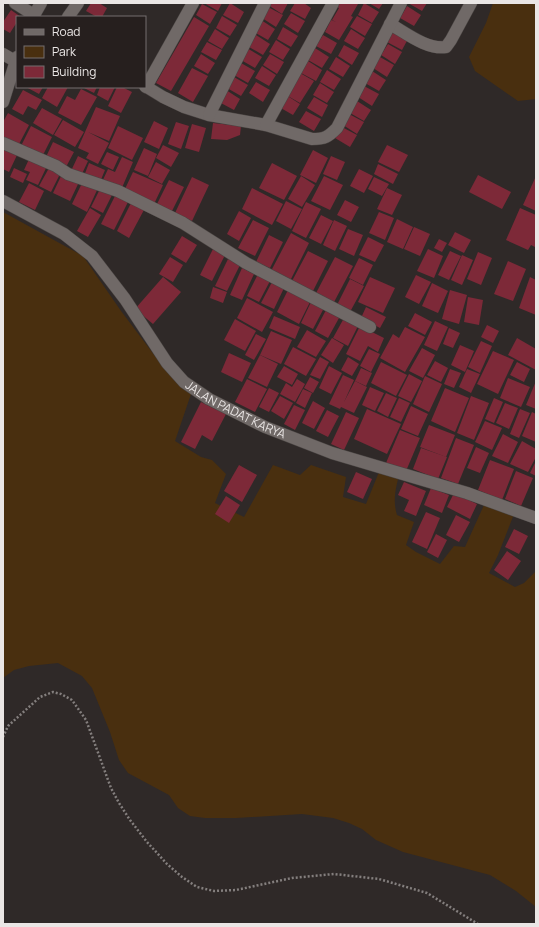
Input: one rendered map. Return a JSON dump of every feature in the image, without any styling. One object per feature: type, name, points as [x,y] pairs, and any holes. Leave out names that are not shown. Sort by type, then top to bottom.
[{"type":"street","points":[[15,3],[34,16],[41,3]]},
{"type":"street","points":[[69,16],[78,3]]},
{"type":"street","points":[[146,84],[193,3]]},
{"type":"street","points":[[209,115],[265,3]]},
{"type":"street","points":[[266,125],[333,3]]},
{"type":"street","points":[[146,87],[184,107],[209,115],[266,125],[312,139],[329,137],[336,128],[401,3]]},
{"type":"street","points":[[390,24],[429,46],[438,48],[446,47],[471,3]]},
{"type":"street","points":[[3,54],[16,59],[3,102]]},
{"type":"street","points":[[3,143],[56,166],[68,174],[118,190],[183,223],[246,263],[370,327]]},
{"type":"street","name":"JALAN PADAT KARYA","points":[[3,201],[64,234],[92,256],[125,299],[167,363],[184,382],[209,399],[265,427],[332,453],[467,493],[536,518]]},
{"type":"path","points":[[3,737],[8,726],[40,697],[53,692],[61,694],[72,700],[86,720],[111,788],[130,820],[167,864],[197,887],[214,891],[236,890],[292,878],[334,874],[379,879],[427,893],[478,924]]},
{"type":"green space","points":[[493,3],[536,3],[536,99],[518,101],[475,71],[469,57],[486,23]]},
{"type":"green space","points":[[3,212],[83,256],[121,311],[161,364],[191,394],[175,441],[201,457],[212,460],[226,474],[215,503],[244,517],[273,465],[300,475],[311,465],[346,477],[343,497],[366,504],[379,472],[398,479],[395,497],[397,515],[414,522],[406,545],[416,552],[440,564],[454,546],[465,547],[484,505],[514,514],[498,555],[489,573],[515,587],[524,583],[536,571],[536,907],[516,891],[490,875],[403,852],[376,840],[362,829],[333,818],[302,814],[236,818],[205,818],[190,816],[178,808],[169,795],[128,773],[119,760],[110,732],[92,688],[82,676],[58,663],[29,666],[14,670],[3,678]]},
{"type":"building","points":[[91,3],[99,3],[107,8],[103,16],[95,16],[86,11]]},
{"type":"building","points":[[204,3],[222,3],[218,11]]},
{"type":"building","points":[[230,3],[244,12],[238,23],[223,15]]},
{"type":"building","points":[[269,3],[288,3],[282,14],[268,5]]},
{"type":"building","points":[[295,3],[304,3],[311,8],[305,19],[290,11]]},
{"type":"building","points":[[340,3],[358,4],[351,16],[353,17],[339,40],[325,32],[331,20],[336,22],[332,20],[339,8],[337,7]]},
{"type":"building","points":[[364,3],[379,12],[372,23],[358,15]]},
{"type":"building","points":[[369,3],[383,3],[379,9]]},
{"type":"building","points":[[408,3],[427,3],[422,11]]},
{"type":"building","points":[[202,4],[217,12],[210,24],[196,15]]},
{"type":"building","points":[[407,6],[421,15],[414,26],[400,18]]},
{"type":"building","points":[[268,7],[283,15],[276,27],[262,18]]},
{"type":"building","points":[[11,10],[20,16],[16,16],[16,24],[10,33],[3,29],[3,22]]},
{"type":"building","points":[[291,13],[305,21],[298,33],[284,24]]},
{"type":"building","points":[[222,16],[237,25],[230,36],[216,28]]},
{"type":"building","points":[[357,16],[372,24],[365,36],[350,27]]},
{"type":"building","points":[[194,17],[209,26],[171,91],[156,83]]},
{"type":"building","points":[[261,20],[275,29],[268,40],[254,32]]},
{"type":"building","points":[[283,27],[298,36],[291,47],[277,39]]},
{"type":"building","points":[[215,29],[229,38],[222,49],[208,41]]},
{"type":"building","points":[[351,29],[365,38],[358,49],[344,41]]},
{"type":"building","points":[[394,30],[408,39],[402,50],[387,42]]},
{"type":"building","points":[[256,35],[270,44],[263,55],[249,47]]},
{"type":"building","points":[[323,35],[337,43],[331,54],[316,46]]},
{"type":"building","points":[[276,40],[290,49],[283,60],[269,52]]},
{"type":"building","points":[[207,42],[222,50],[216,60],[201,52]]},
{"type":"building","points":[[388,44],[402,52],[395,64],[381,55]]},
{"type":"building","points":[[344,45],[359,53],[352,65],[338,56]]},
{"type":"building","points":[[247,48],[262,57],[255,68],[241,60]]},
{"type":"building","points":[[315,48],[329,57],[322,68],[308,60]]},
{"type":"building","points":[[201,54],[215,63],[208,74],[194,66]]},
{"type":"building","points":[[270,54],[284,62],[277,74],[263,65]]},
{"type":"building","points":[[336,57],[350,66],[343,77],[329,69]]},
{"type":"building","points":[[380,57],[394,65],[387,77],[373,68]]},
{"type":"building","points":[[308,61],[322,70],[316,81],[301,73]]},
{"type":"building","points":[[241,63],[255,71],[248,83],[234,75]]},
{"type":"building","points":[[262,66],[276,75],[269,86],[255,78]]},
{"type":"building","points":[[192,68],[208,76],[193,102],[178,93]]},
{"type":"building","points":[[327,70],[341,79],[334,90],[320,82]]},
{"type":"building","points":[[372,71],[386,80],[379,91],[365,83]]},
{"type":"building","points":[[300,73],[314,81],[300,103],[286,95]]},
{"type":"building","points":[[234,77],[248,85],[241,96],[227,88]]},
{"type":"building","points":[[256,82],[270,90],[263,102],[249,93]]},
{"type":"building","points":[[320,83],[334,92],[327,103],[313,95]]},
{"type":"building","points":[[364,86],[379,94],[372,106],[358,97]]},
{"type":"building","points":[[28,88],[42,88],[39,94]]},
{"type":"building","points":[[47,88],[67,88],[57,107],[42,98]]},
{"type":"building","points":[[84,88],[96,88],[94,93]]},
{"type":"building","points":[[100,88],[114,88],[108,101],[97,95]]},
{"type":"building","points":[[117,88],[124,88],[132,92],[121,113],[108,106]]},
{"type":"building","points":[[81,89],[97,97],[81,125],[58,113],[67,96],[75,100]]},
{"type":"building","points":[[23,90],[42,100],[36,110],[28,106],[23,115],[12,109]]},
{"type":"building","points":[[226,90],[240,99],[234,110],[219,102]]},
{"type":"building","points":[[286,95],[300,104],[293,115],[279,107]]},
{"type":"building","points":[[314,97],[328,105],[322,117],[307,108]]},
{"type":"building","points":[[357,101],[371,110],[364,121],[350,113]]},
{"type":"building","points":[[96,107],[120,116],[109,141],[88,132],[109,143],[98,164],[86,158],[89,153],[78,148]]},
{"type":"building","points":[[42,108],[62,119],[53,135],[33,123]]},
{"type":"building","points":[[306,111],[321,119],[314,131],[299,122]]},
{"type":"building","points":[[8,113],[29,125],[18,146],[3,138],[3,122]]},
{"type":"building","points":[[349,114],[364,122],[357,134],[343,125]]},
{"type":"building","points":[[63,120],[84,132],[75,147],[54,135]]},
{"type":"building","points":[[154,121],[168,128],[159,149],[144,142]]},
{"type":"building","points":[[176,122],[189,126],[181,149],[168,144]]},
{"type":"building","points":[[213,123],[241,126],[240,135],[227,140],[211,139]]},
{"type":"building","points":[[192,124],[206,128],[199,152],[185,148]]},
{"type":"building","points":[[31,126],[52,137],[42,157],[21,146]]},
{"type":"building","points":[[118,126],[143,138],[132,160],[108,148]]},
{"type":"building","points":[[342,127],[357,135],[350,147],[335,138]]},
{"type":"building","points":[[53,142],[74,152],[66,167],[46,157]]},
{"type":"building","points":[[163,145],[179,153],[171,167],[156,158]]},
{"type":"building","points":[[387,145],[408,155],[399,172],[378,162]]},
{"type":"building","points":[[3,146],[18,153],[9,172],[3,169]]},
{"type":"building","points":[[144,148],[157,154],[148,176],[134,170]]},
{"type":"building","points":[[313,150],[328,158],[316,183],[300,175]]},
{"type":"building","points":[[107,152],[119,157],[113,170],[101,164]]},
{"type":"building","points":[[78,156],[88,161],[81,176],[71,171]]},
{"type":"building","points":[[331,156],[345,162],[337,180],[323,174]]},
{"type":"building","points":[[30,157],[47,166],[38,185],[26,180],[30,172],[24,170]]},
{"type":"building","points":[[122,157],[133,162],[121,190],[102,182],[108,169],[115,172]]},
{"type":"building","points":[[156,162],[170,170],[162,184],[148,177]]},
{"type":"building","points":[[89,163],[105,170],[100,182],[84,176]]},
{"type":"building","points":[[272,163],[297,176],[284,200],[259,188]]},
{"type":"building","points":[[378,164],[398,174],[393,184],[374,174]]},
{"type":"building","points":[[14,168],[27,174],[23,183],[10,177]]},
{"type":"building","points":[[49,168],[60,174],[51,192],[39,186]]},
{"type":"building","points":[[359,169],[373,176],[364,193],[350,186]]},
{"type":"building","points":[[133,172],[163,185],[154,204],[124,191]]},
{"type":"building","points":[[62,174],[79,182],[70,201],[53,193]]},
{"type":"building","points":[[478,175],[511,192],[502,209],[469,192]]},
{"type":"building","points":[[301,176],[315,185],[302,207],[288,199]]},
{"type":"building","points":[[324,176],[343,185],[330,210],[311,201]]},
{"type":"building","points":[[536,176],[536,211],[523,205]]},
{"type":"building","points":[[192,177],[209,185],[192,221],[175,213]]},
{"type":"building","points":[[374,177],[389,184],[382,196],[368,189]]},
{"type":"building","points":[[169,180],[184,187],[171,213],[156,206]]},
{"type":"building","points":[[83,181],[98,188],[87,212],[72,204]]},
{"type":"building","points":[[29,183],[44,191],[35,210],[19,202]]},
{"type":"building","points":[[101,187],[113,193],[103,213],[91,207]]},
{"type":"building","points":[[252,188],[283,204],[272,225],[242,209]]},
{"type":"building","points":[[387,188],[402,195],[392,215],[377,209]]},
{"type":"building","points":[[116,194],[129,200],[114,230],[101,224]]},
{"type":"building","points":[[345,200],[359,207],[351,222],[337,215]]},
{"type":"building","points":[[132,201],[145,208],[129,238],[117,231]]},
{"type":"building","points":[[286,201],[302,209],[291,229],[276,221]]},
{"type":"building","points":[[306,202],[321,209],[306,238],[292,231]]},
{"type":"building","points":[[90,208],[101,215],[88,237],[77,231]]},
{"type":"building","points":[[520,208],[536,215],[536,245],[535,247],[531,245],[528,250],[506,240]]},
{"type":"building","points":[[239,211],[251,218],[239,241],[227,234]]},
{"type":"building","points":[[379,212],[394,218],[385,240],[369,233]]},
{"type":"building","points":[[321,215],[333,221],[321,244],[309,238]]},
{"type":"building","points":[[397,219],[413,227],[403,249],[387,242]]},
{"type":"building","points":[[253,220],[269,228],[255,256],[238,248]]},
{"type":"building","points":[[334,220],[347,226],[335,251],[323,245]]},
{"type":"building","points":[[414,227],[430,234],[420,256],[404,249]]},
{"type":"building","points":[[348,229],[363,235],[354,256],[339,249]]},
{"type":"building","points":[[455,232],[471,240],[464,253],[448,245]]},
{"type":"building","points":[[291,233],[309,243],[290,281],[271,271]]},
{"type":"building","points":[[269,235],[283,242],[270,268],[256,262]]},
{"type":"building","points":[[182,236],[197,245],[186,263],[171,254]]},
{"type":"building","points":[[368,237],[384,245],[375,262],[359,255]]},
{"type":"building","points":[[439,239],[447,243],[442,252],[434,248]]},
{"type":"building","points":[[213,249],[225,255],[212,281],[200,275]]},
{"type":"building","points":[[428,249],[443,256],[434,278],[417,271]]},
{"type":"building","points":[[308,251],[328,261],[313,291],[292,281]]},
{"type":"building","points":[[450,251],[461,256],[449,280],[438,275]]},
{"type":"building","points":[[478,252],[492,258],[481,285],[467,279]]},
{"type":"building","points":[[462,255],[473,260],[462,285],[451,280]]},
{"type":"building","points":[[170,257],[183,265],[173,282],[159,274]]},
{"type":"building","points":[[335,257],[353,266],[333,304],[315,295]]},
{"type":"building","points":[[359,258],[373,265],[363,285],[349,278]]},
{"type":"building","points":[[228,259],[240,265],[227,291],[215,286]]},
{"type":"building","points":[[508,261],[526,269],[513,301],[494,294]]},
{"type":"building","points":[[242,268],[254,274],[242,300],[230,295]]},
{"type":"building","points":[[258,274],[270,281],[259,302],[247,296]]},
{"type":"building","points":[[416,275],[431,282],[419,304],[405,297]]},
{"type":"building","points":[[163,277],[181,292],[153,324],[135,309]]},
{"type":"building","points":[[370,277],[395,288],[383,313],[358,302]]},
{"type":"building","points":[[530,277],[536,280],[536,315],[519,308]]},
{"type":"building","points":[[350,279],[364,286],[350,312],[337,305]]},
{"type":"building","points":[[272,282],[284,288],[274,309],[261,303]]},
{"type":"building","points":[[432,283],[448,291],[438,313],[422,306]]},
{"type":"building","points":[[213,287],[227,292],[223,303],[210,298]]},
{"type":"building","points":[[289,288],[311,300],[299,324],[277,312]]},
{"type":"building","points":[[450,290],[467,295],[459,324],[442,319]]},
{"type":"building","points":[[468,297],[483,300],[479,325],[464,322]]},
{"type":"building","points":[[247,298],[273,312],[262,332],[237,318]]},
{"type":"building","points":[[311,302],[324,308],[313,329],[301,323]]},
{"type":"building","points":[[366,307],[386,317],[380,328],[361,318]]},
{"type":"building","points":[[326,310],[339,318],[328,338],[315,331]]},
{"type":"building","points":[[415,313],[432,322],[425,335],[408,326]]},
{"type":"building","points":[[274,316],[300,327],[295,339],[269,328]]},
{"type":"building","points":[[344,318],[358,326],[348,346],[333,338]]},
{"type":"building","points":[[235,319],[256,331],[245,351],[224,340]]},
{"type":"building","points":[[435,321],[448,327],[437,351],[424,345]]},
{"type":"building","points":[[487,325],[499,331],[493,343],[481,337]]},
{"type":"building","points":[[360,326],[384,338],[378,352],[368,346],[360,361],[346,354]]},
{"type":"building","points":[[405,327],[425,337],[405,372],[380,358],[393,334],[399,338]]},
{"type":"building","points":[[449,328],[460,333],[453,348],[443,344]]},
{"type":"building","points":[[307,330],[326,341],[316,357],[297,347]]},
{"type":"building","points":[[271,331],[292,340],[281,364],[260,355]]},
{"type":"building","points":[[256,334],[266,339],[254,360],[245,355]]},
{"type":"building","points":[[332,338],[344,345],[333,363],[321,355]]},
{"type":"building","points":[[517,338],[536,349],[536,370],[508,355]]},
{"type":"building","points":[[481,341],[492,346],[480,373],[468,367]]},
{"type":"building","points":[[460,345],[474,351],[465,372],[451,365]]},
{"type":"building","points":[[293,347],[316,359],[306,376],[284,364]]},
{"type":"building","points":[[422,348],[435,355],[423,378],[409,371]]},
{"type":"building","points":[[369,349],[380,354],[371,372],[360,366]]},
{"type":"building","points":[[493,351],[514,360],[498,394],[477,384]]},
{"type":"building","points":[[229,353],[251,363],[242,382],[221,372]]},
{"type":"building","points":[[260,355],[278,364],[267,387],[248,378]]},
{"type":"building","points":[[320,357],[329,362],[320,379],[310,375]]},
{"type":"building","points":[[348,357],[359,364],[352,376],[341,370]]},
{"type":"building","points":[[435,361],[448,368],[441,382],[427,375]]},
{"type":"building","points":[[381,362],[407,375],[396,396],[371,383]]},
{"type":"building","points":[[517,362],[530,369],[524,382],[510,375]]},
{"type":"building","points":[[284,366],[298,374],[292,385],[277,377]]},
{"type":"building","points":[[329,366],[342,373],[331,394],[319,388]]},
{"type":"building","points":[[361,368],[372,373],[366,386],[355,381]]},
{"type":"building","points":[[450,369],[461,373],[454,388],[444,384]]},
{"type":"building","points":[[467,369],[480,374],[471,393],[459,387]]},
{"type":"building","points":[[409,374],[422,381],[411,402],[398,396]]},
{"type":"building","points":[[343,375],[354,380],[344,402],[355,381],[367,387],[354,413],[341,407],[340,409],[329,404]]},
{"type":"building","points":[[425,376],[442,384],[429,412],[413,404]]},
{"type":"building","points":[[310,377],[319,382],[313,393],[304,388]]},
{"type":"building","points":[[508,378],[530,387],[521,407],[500,398]]},
{"type":"building","points":[[247,379],[267,389],[255,412],[235,402]]},
{"type":"building","points":[[297,379],[305,384],[295,402],[280,394],[286,383],[292,387]]},
{"type":"building","points":[[536,381],[536,409],[526,405]]},
{"type":"building","points":[[370,387],[384,393],[375,411],[362,405]]},
{"type":"building","points":[[269,388],[279,393],[269,412],[259,407]]},
{"type":"building","points":[[445,388],[469,398],[455,432],[431,421]]},
{"type":"building","points":[[303,389],[312,393],[305,408],[296,403]]},
{"type":"building","points":[[386,393],[397,398],[388,417],[377,411]]},
{"type":"building","points":[[280,396],[293,403],[284,419],[271,411]]},
{"type":"building","points":[[471,396],[489,403],[474,440],[457,433]]},
{"type":"building","points":[[399,398],[410,403],[401,422],[390,417]]},
{"type":"building","points":[[494,398],[503,402],[494,423],[485,419]]},
{"type":"building","points":[[313,401],[325,408],[314,429],[302,423]]},
{"type":"building","points":[[201,402],[226,414],[212,441],[202,435],[195,449],[181,442]]},
{"type":"building","points":[[505,403],[518,408],[509,429],[496,423]]},
{"type":"building","points":[[294,405],[305,410],[295,430],[284,424]]},
{"type":"building","points":[[411,406],[428,414],[418,436],[401,429]]},
{"type":"building","points":[[367,409],[401,424],[387,454],[354,439]]},
{"type":"building","points":[[520,409],[530,413],[519,438],[510,434]]},
{"type":"building","points":[[327,410],[339,416],[328,437],[316,431]]},
{"type":"building","points":[[346,412],[359,418],[344,450],[331,444]]},
{"type":"building","points":[[532,412],[536,414],[536,442],[522,436]]},
{"type":"building","points":[[485,421],[502,428],[492,450],[475,442]]},
{"type":"building","points":[[429,425],[455,435],[446,457],[420,447]]},
{"type":"building","points":[[400,430],[420,438],[406,471],[386,463]]},
{"type":"building","points":[[503,434],[518,442],[508,463],[492,456]]},
{"type":"building","points":[[456,438],[474,445],[458,484],[441,478]]},
{"type":"building","points":[[522,441],[536,449],[536,457],[528,472],[510,464]]},
{"type":"building","points":[[476,447],[489,453],[480,473],[467,468]]},
{"type":"building","points":[[421,448],[447,457],[438,479],[413,469]]},
{"type":"building","points":[[490,460],[514,469],[502,500],[478,490]]},
{"type":"building","points":[[536,461],[536,476],[530,473]]},
{"type":"building","points":[[239,465],[257,475],[242,502],[224,491]]},
{"type":"building","points":[[516,471],[533,478],[521,506],[505,499]]},
{"type":"building","points":[[356,472],[372,479],[363,499],[347,492]]},
{"type":"building","points":[[404,482],[426,491],[416,516],[404,511],[409,500],[398,495]]},
{"type":"building","points":[[431,488],[449,495],[442,513],[424,505]]},
{"type":"building","points":[[454,493],[477,504],[470,519],[447,507]]},
{"type":"building","points":[[226,496],[240,505],[229,523],[215,514]]},
{"type":"building","points":[[426,512],[440,518],[427,549],[412,542]]},
{"type":"building","points":[[456,515],[470,522],[459,542],[446,535]]},
{"type":"building","points":[[514,529],[528,536],[519,554],[505,547]]},
{"type":"building","points":[[436,534],[447,540],[438,558],[427,552]]},
{"type":"building","points":[[507,551],[521,561],[508,580],[494,570]]}]
